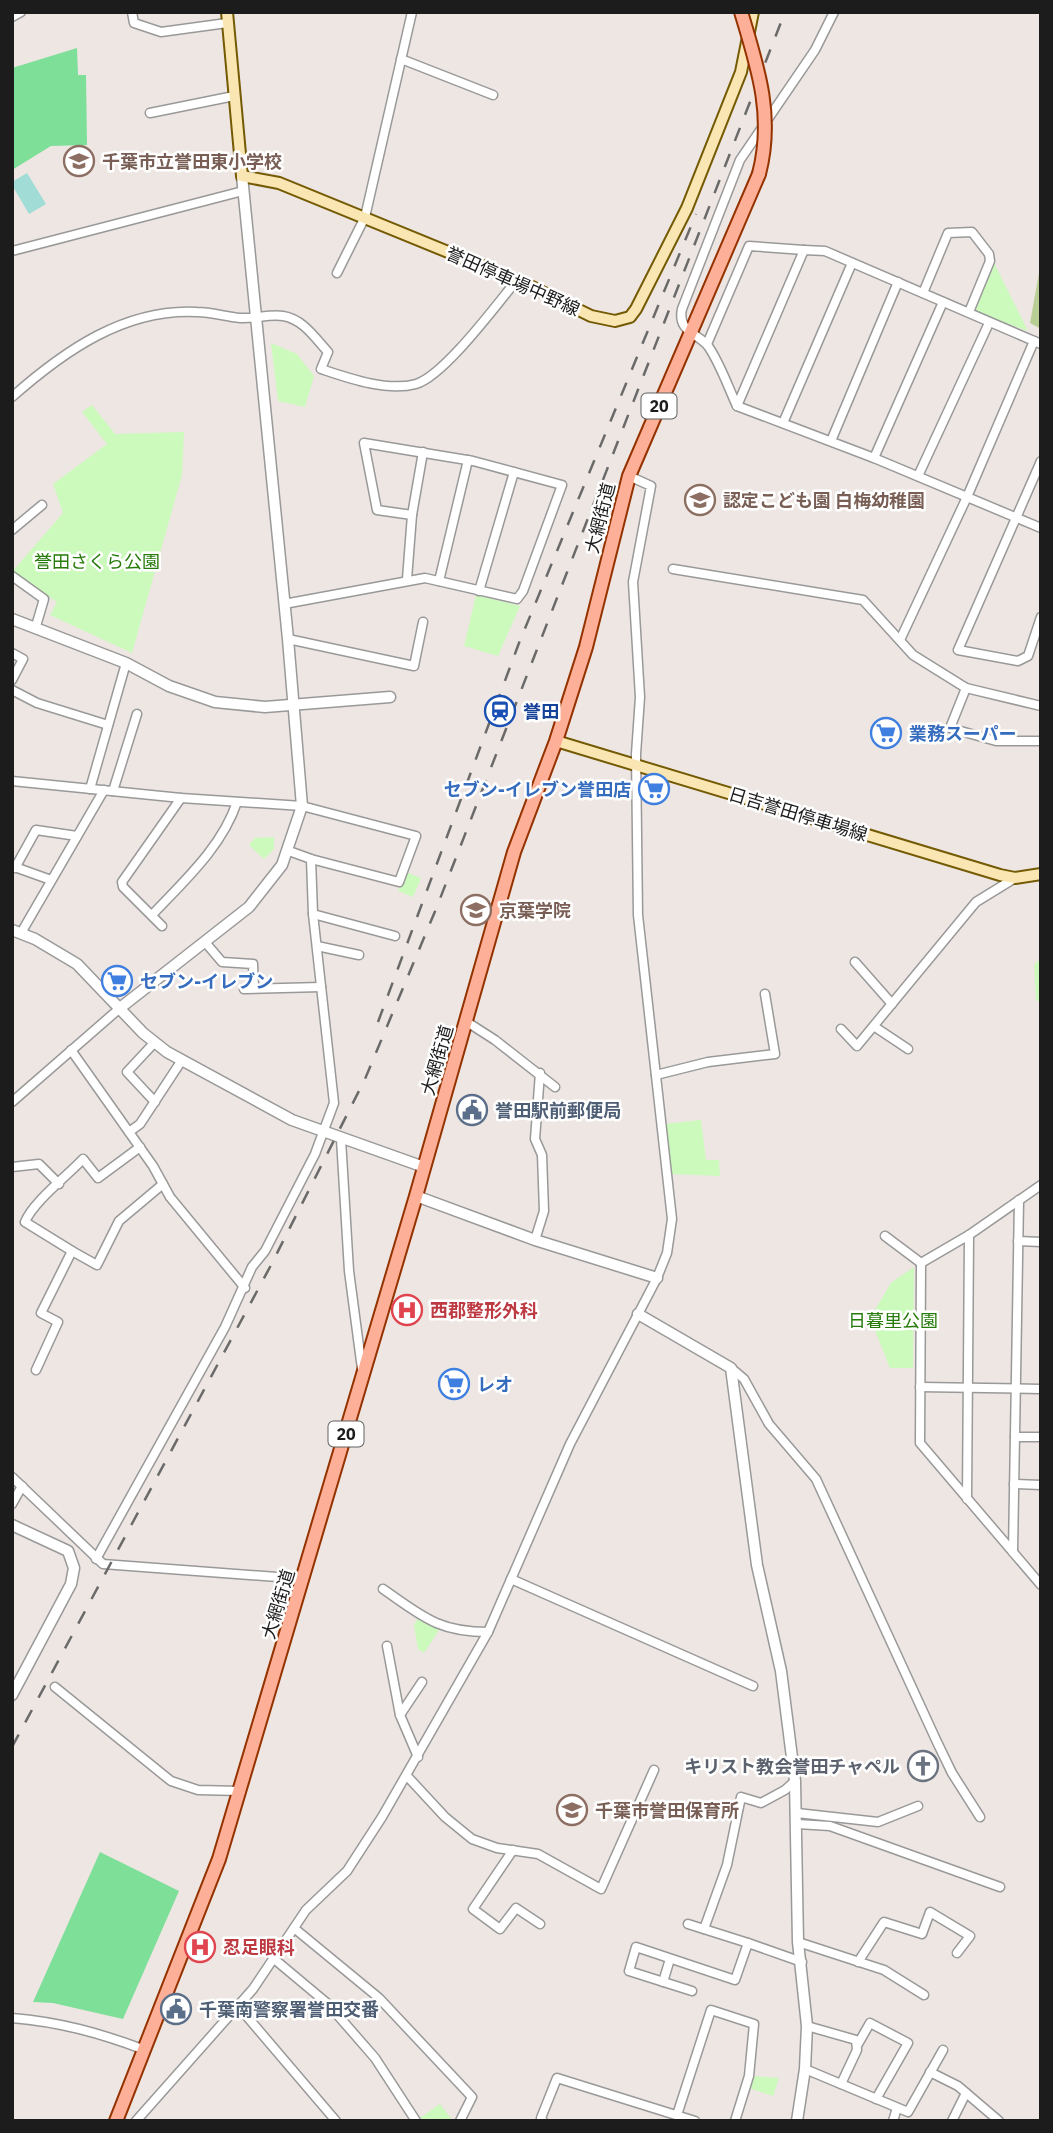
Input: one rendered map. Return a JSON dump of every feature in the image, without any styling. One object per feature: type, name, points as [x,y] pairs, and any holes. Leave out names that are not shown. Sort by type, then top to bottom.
[{"type":"main road","name":"大網街道","points":[[116,2121],[210,1886],[241,1791],[467,1022],[514,852],[556,741],[586,647],[628,476],[759,174],[766,138],[766,107],[741,12]]},
{"type":"main road","name":"誉田停車場中野線","points":[[242,176],[279,183],[365,217],[517,280],[591,316],[615,321],[630,317],[687,208],[741,72],[753,12]]},
{"type":"main road","points":[[227,18],[242,176]]},
{"type":"main road","name":"日吉誉田停車場線","points":[[556,741],[1015,878],[1041,874]]},
{"type":"street","points":[[12,17],[21,12]]},
{"type":"street","points":[[132,12],[134,23],[162,32],[227,18]]},
{"type":"street","points":[[337,272],[365,217],[412,12]]},
{"type":"street","points":[[835,12],[815,50],[740,160],[682,309],[682,322],[690,335],[707,344],[737,406],[874,457],[1041,528]]},
{"type":"street","points":[[401,59],[493,95]]},
{"type":"street","points":[[150,113],[234,96]]},
{"type":"street","points":[[12,1102],[120,1008],[205,943],[263,893],[289,852],[302,806],[289,639],[242,176]]},
{"type":"street","points":[[12,251],[243,191]]},
{"type":"street","points":[[923,293],[948,233],[971,232],[989,254],[990,261],[969,312]]},
{"type":"street","points":[[707,344],[749,246],[825,251],[1037,342],[900,640]]},
{"type":"street","points":[[737,406],[804,250]]},
{"type":"street","points":[[783,423],[852,263]]},
{"type":"street","points":[[12,397],[65,353],[139,317],[196,312],[255,318],[282,316],[300,321],[328,352],[321,369],[349,379],[392,385],[416,384],[441,368],[517,280]]},
{"type":"street","points":[[831,441],[898,282]]},
{"type":"street","points":[[874,457],[943,302]]},
{"type":"street","points":[[918,476],[989,323]]},
{"type":"street","points":[[284,604],[407,579],[425,578],[517,599],[523,591],[562,485],[468,460],[364,443],[376,510],[412,515]]},
{"type":"street","points":[[407,579],[412,515],[423,452]]},
{"type":"street","points":[[439,581],[468,460]]},
{"type":"street","points":[[1041,461],[958,650],[1018,661],[1028,656],[1041,617]]},
{"type":"street","points":[[479,592],[514,472]]},
{"type":"street","points":[[136,2121],[238,2006],[306,1910],[347,1871],[407,1776],[488,1632],[570,1444],[657,1278],[667,1253],[672,1219],[638,915],[636,766],[640,697],[633,582],[651,486],[628,476]]},
{"type":"street","points":[[12,530],[42,505]]},
{"type":"street","points":[[673,569],[863,600],[913,655],[930,667],[966,688],[1041,706]]},
{"type":"street","points":[[12,576],[44,599],[36,626]]},
{"type":"street","points":[[12,619],[36,626],[126,663],[169,686],[215,702],[265,707],[390,697]]},
{"type":"street","points":[[289,639],[414,666],[423,622]]},
{"type":"street","points":[[12,653],[23,660],[12,680]]},
{"type":"street","points":[[90,789],[126,663]]},
{"type":"street","points":[[966,688],[950,728],[996,741],[1041,741]]},
{"type":"street","points":[[12,690],[37,703],[108,725]]},
{"type":"street","points":[[137,714],[109,790],[16,932],[71,959],[156,1042],[183,1060],[292,1120],[424,1167]]},
{"type":"street","points":[[12,781],[181,798],[302,806],[416,836],[399,881],[289,852]]},
{"type":"street","points":[[162,926],[123,887],[122,882],[181,798]]},
{"type":"street","points":[[152,915],[190,875],[229,826],[237,802]]},
{"type":"street","points":[[51,880],[14,867],[36,830],[77,836]]},
{"type":"street","points":[[96,1559],[253,1267],[265,1251],[315,1154],[334,1103],[313,914],[311,859]]},
{"type":"street","points":[[841,1029],[857,1046],[976,902],[1015,878]]},
{"type":"street","points":[[313,914],[395,936]]},
{"type":"street","points":[[205,943],[222,962],[253,964],[254,988]]},
{"type":"street","points":[[317,946],[359,956]]},
{"type":"street","points":[[855,962],[892,1004]]},
{"type":"street","points":[[244,989],[321,987]]},
{"type":"street","points":[[656,1074],[708,1062],[775,1054],[765,994]]},
{"type":"street","points":[[467,1022],[540,1073],[555,1087]]},
{"type":"street","points":[[875,1027],[908,1049]]},
{"type":"street","points":[[155,1102],[127,1072],[156,1042]]},
{"type":"street","points":[[71,1050],[129,1132],[170,1197],[244,1288]]},
{"type":"street","points":[[129,1132],[141,1124],[183,1060]]},
{"type":"street","points":[[535,1240],[544,1211],[542,1154],[535,1139],[540,1073]]},
{"type":"street","points":[[341,1139],[349,1271],[362,1374]]},
{"type":"street","points":[[139,1147],[98,1178],[83,1159],[31,1209],[26,1222],[97,1265],[119,1221],[163,1184]]},
{"type":"street","points":[[12,1167],[39,1164],[59,1184]]},
{"type":"street","points":[[921,1263],[969,1235],[1041,1185]]},
{"type":"street","points":[[416,1196],[535,1240],[657,1278]]},
{"type":"street","points":[[1013,1552],[1019,1200]]},
{"type":"street","points":[[967,1499],[969,1235]]},
{"type":"street","points":[[885,1236],[921,1263]]},
{"type":"street","points":[[1018,1241],[1041,1242]]},
{"type":"street","points":[[36,1370],[58,1322],[41,1312],[72,1251]]},
{"type":"street","points":[[921,1263],[920,1443],[1041,1585]]},
{"type":"street","points":[[638,1314],[731,1368],[744,1379],[769,1424],[816,1479],[942,1753],[980,1817]]},
{"type":"street","points":[[731,1368],[757,1565],[782,1671],[795,1781],[798,1942],[807,2026],[805,2069],[797,2121]]},
{"type":"street","points":[[920,1387],[1041,1389]]},
{"type":"street","points":[[1015,1437],[1041,1437]]},
{"type":"street","points":[[12,1477],[96,1559],[121,1567],[304,1580]]},
{"type":"street","points":[[1014,1484],[1041,1485]]},
{"type":"street","points":[[12,1504],[22,1486]]},
{"type":"street","points":[[12,1525],[68,1551],[74,1567],[72,1584],[12,1695]]},
{"type":"street","points":[[512,1579],[753,1686]]},
{"type":"street","points":[[383,1589],[434,1623],[457,1632],[488,1632]]},
{"type":"street","points":[[387,1646],[400,1715],[418,1757]]},
{"type":"street","points":[[400,1715],[422,1682]]},
{"type":"street","points":[[55,1687],[171,1781],[198,1790],[241,1791]]},
{"type":"street","points":[[407,1776],[463,1832],[486,1845],[538,1854],[601,1889],[653,1770]]},
{"type":"street","points":[[704,1929],[727,1865],[741,1797],[761,1803],[785,1790],[795,1781]]},
{"type":"street","points":[[797,1818],[878,1822],[918,1806]]},
{"type":"street","points":[[797,1818],[830,1826],[1000,1887]]},
{"type":"street","points":[[513,1850],[473,1909],[500,1929],[516,1909],[540,1924]]},
{"type":"street","points":[[858,1962],[884,1922],[922,1934],[930,1912],[970,1936],[957,1953]]},
{"type":"street","points":[[688,1924],[802,1962]]},
{"type":"street","points":[[294,1928],[379,1998],[472,2097],[460,2121]]},
{"type":"street","points":[[798,1942],[884,1970],[923,1995]]},
{"type":"street","points":[[692,1991],[629,1971],[636,1947],[735,1980],[748,1943]]},
{"type":"street","points":[[273,1958],[328,2004],[375,2058],[416,2121]]},
{"type":"street","points":[[663,1982],[670,1959]]},
{"type":"street","points":[[238,2006],[336,2121]]},
{"type":"street","points":[[677,2115],[711,2010],[754,2024],[749,2076],[735,2121]]},
{"type":"street","points":[[12,2018],[52,2021],[92,2030],[145,2050]]},
{"type":"street","points":[[841,2084],[870,2023],[908,2043],[876,2099]]},
{"type":"street","points":[[807,2026],[853,2038],[858,2044]]},
{"type":"street","points":[[805,2069],[908,2112],[943,2050]]},
{"type":"street","points":[[930,2072],[966,2093],[999,2121]]},
{"type":"street","points":[[543,2121],[541,2118],[558,2078],[695,2121]]},
{"type":"street","points":[[952,2121],[966,2093]]},
{"type":"street","points":[[893,2121],[897,2108]]},
{"type":"green space","points":[[77,48],[78,75],[86,75],[87,145],[51,146],[12,170],[12,68]]},
{"type":"green space","points":[[993,261],[1028,331],[975,312],[973,307]]},
{"type":"green space","points":[[1041,273],[1041,329],[1030,323]]},
{"type":"green space","points":[[271,343],[297,354],[314,376],[305,407],[278,401]]},
{"type":"green space","name":"誉田さくら公園","points":[[92,405],[115,434],[184,432],[182,475],[132,653],[50,615],[57,602],[12,572],[63,513],[53,484],[107,444],[82,412]]},
{"type":"green space","points":[[476,595],[520,606],[498,656],[464,646]]},
{"type":"green space","points":[[274,837],[274,849],[264,859],[249,845],[255,838]]},
{"type":"green space","points":[[406,872],[421,878],[413,897],[398,891]]},
{"type":"green space","points":[[1041,958],[1041,1002],[1036,1000],[1034,965]]},
{"type":"green space","points":[[701,1120],[706,1160],[719,1160],[720,1176],[671,1174],[665,1124]]},
{"type":"green space","name":"日暮里公園","points":[[914,1267],[913,1368],[890,1368],[870,1318],[891,1283]]},
{"type":"green space","points":[[419,1617],[439,1630],[424,1653],[418,1649],[414,1625]]},
{"type":"green space","points":[[100,1852],[179,1891],[123,2019],[53,2003],[33,2002]]},
{"type":"green space","points":[[752,2076],[779,2078],[773,2096],[749,2088]]},
{"type":"green space","points":[[440,2104],[453,2121],[421,2121],[420,2118]]},
{"type":"water","points":[[27,173],[46,204],[29,214],[12,185],[12,182]]},
{"type":"railway","points":[[12,1747],[270,1267],[365,1079],[436,909],[785,12]]},
{"type":"railway","points":[[378,1022],[519,643],[696,214]]},
{"type":"place","name":"千葉市立誉田東小学校","points":[[79,161]]},
{"type":"place","name":"認定こども園 白梅幼稚園","points":[[700,500]]},
{"type":"place","name":"誉田","points":[[500,711]]},
{"type":"place","name":"業務スーパー","points":[[886,733]]},
{"type":"place","name":"セブン-イレブン誉田店","points":[[654,789]]},
{"type":"place","name":"京葉学院","points":[[476,910]]},
{"type":"place","name":"セブン-イレブン","points":[[117,981]]},
{"type":"place","name":"誉田駅前郵便局","points":[[472,1110]]},
{"type":"place","name":"西郡整形外科","points":[[407,1310]]},
{"type":"place","name":"レオ","points":[[454,1384]]},
{"type":"place","name":"キリスト教会誉田チャペル","points":[[923,1766]]},
{"type":"place","name":"千葉市誉田保育所","points":[[572,1810]]},
{"type":"place","name":"忍足眼科","points":[[200,1947]]},
{"type":"place","name":"千葉南警察署誉田交番","points":[[176,2009]]}]
